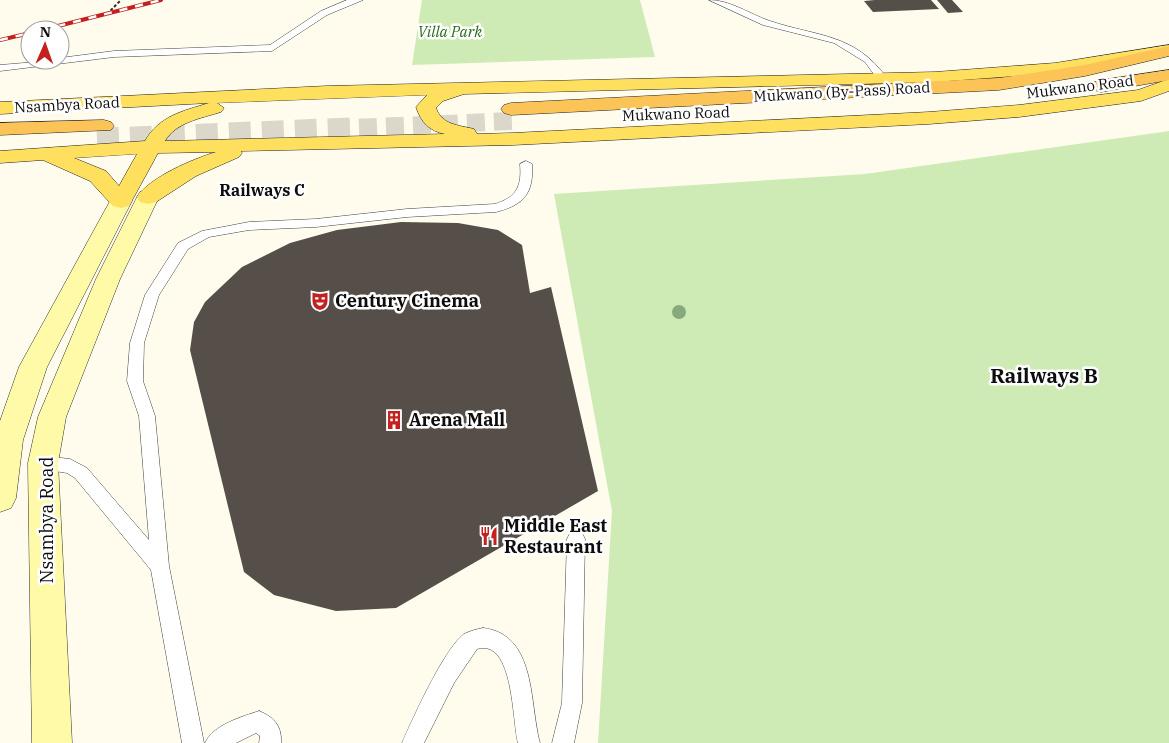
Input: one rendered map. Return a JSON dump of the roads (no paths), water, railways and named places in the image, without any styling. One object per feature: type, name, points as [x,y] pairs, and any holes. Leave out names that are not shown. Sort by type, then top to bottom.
[{"type":"highway","name":"Mukwano (By-Pass) Road","points":[[512,123],[999,84],[1076,74],[1122,65],[1169,50]]},
{"type":"highway","name":"Mukwano Road","points":[[512,123],[918,104],[1075,90],[1169,75]]},
{"type":"highway","points":[[0,128],[100,132],[0,143]]},
{"type":"main road","points":[[0,498],[8,440],[33,367],[150,148],[160,132],[176,120],[212,108],[279,94],[489,87],[935,77],[1055,68],[1169,50]]},
{"type":"main road","points":[[0,157],[150,148],[284,144],[512,123],[929,118],[1018,111],[1141,95],[1169,85]]},
{"type":"main road","points":[[489,87],[452,92],[436,97],[426,107],[430,119],[443,128],[465,133],[512,123]]},
{"type":"main road","name":"Nsambya Road","points":[[0,108],[279,94]]},
{"type":"main road","points":[[134,102],[159,108],[176,120],[178,129],[173,147],[148,198]]},
{"type":"main road","points":[[148,198],[178,176],[205,161],[236,152],[284,144]]},
{"type":"main road","points":[[47,154],[98,176],[121,201]]},
{"type":"main road","name":"Nsambya Road","points":[[52,743],[43,463],[52,417],[108,279],[148,198]]},
{"type":"lane","points":[[0,68],[114,54],[272,48],[286,40],[323,12],[359,0]]},
{"type":"lane","points":[[713,0],[766,23],[837,41],[868,60],[882,78]]},
{"type":"lane","points":[[194,743],[160,566],[147,416],[135,381],[137,343],[152,295],[183,246],[206,234],[249,226],[316,223],[407,213],[496,208],[524,192],[528,184],[526,164]]},
{"type":"lane","points":[[43,463],[70,466],[81,472],[160,566]]},
{"type":"lane","points":[[563,743],[572,703],[576,539]]},
{"type":"lane","points":[[413,743],[459,656],[472,641],[480,638],[490,638],[507,648],[516,666],[524,726],[529,743]]},
{"type":"lane","points":[[216,743],[240,728],[258,721],[271,732],[270,743]]},
{"type":"tunnel","points":[[332,129],[512,121]]},
{"type":"tunnel","points":[[97,139],[361,128]]},
{"type":"railway","points":[[70,23],[161,0]]},
{"type":"railway","points":[[0,40],[20,35]]},
{"type":"place","name":"Century Cinema","points":[[320,301]]},
{"type":"place","name":"Arena Mall","points":[[394,420]]},
{"type":"place","name":"Middle East Restaurant","points":[[489,536]]},
{"type":"district","name":"Railways C","points":[[262,190]]},
{"type":"district","name":"Railways B","points":[[1044,376]]},
{"type":"park label","name":"Villa Park","points":[[450,32]]}]
